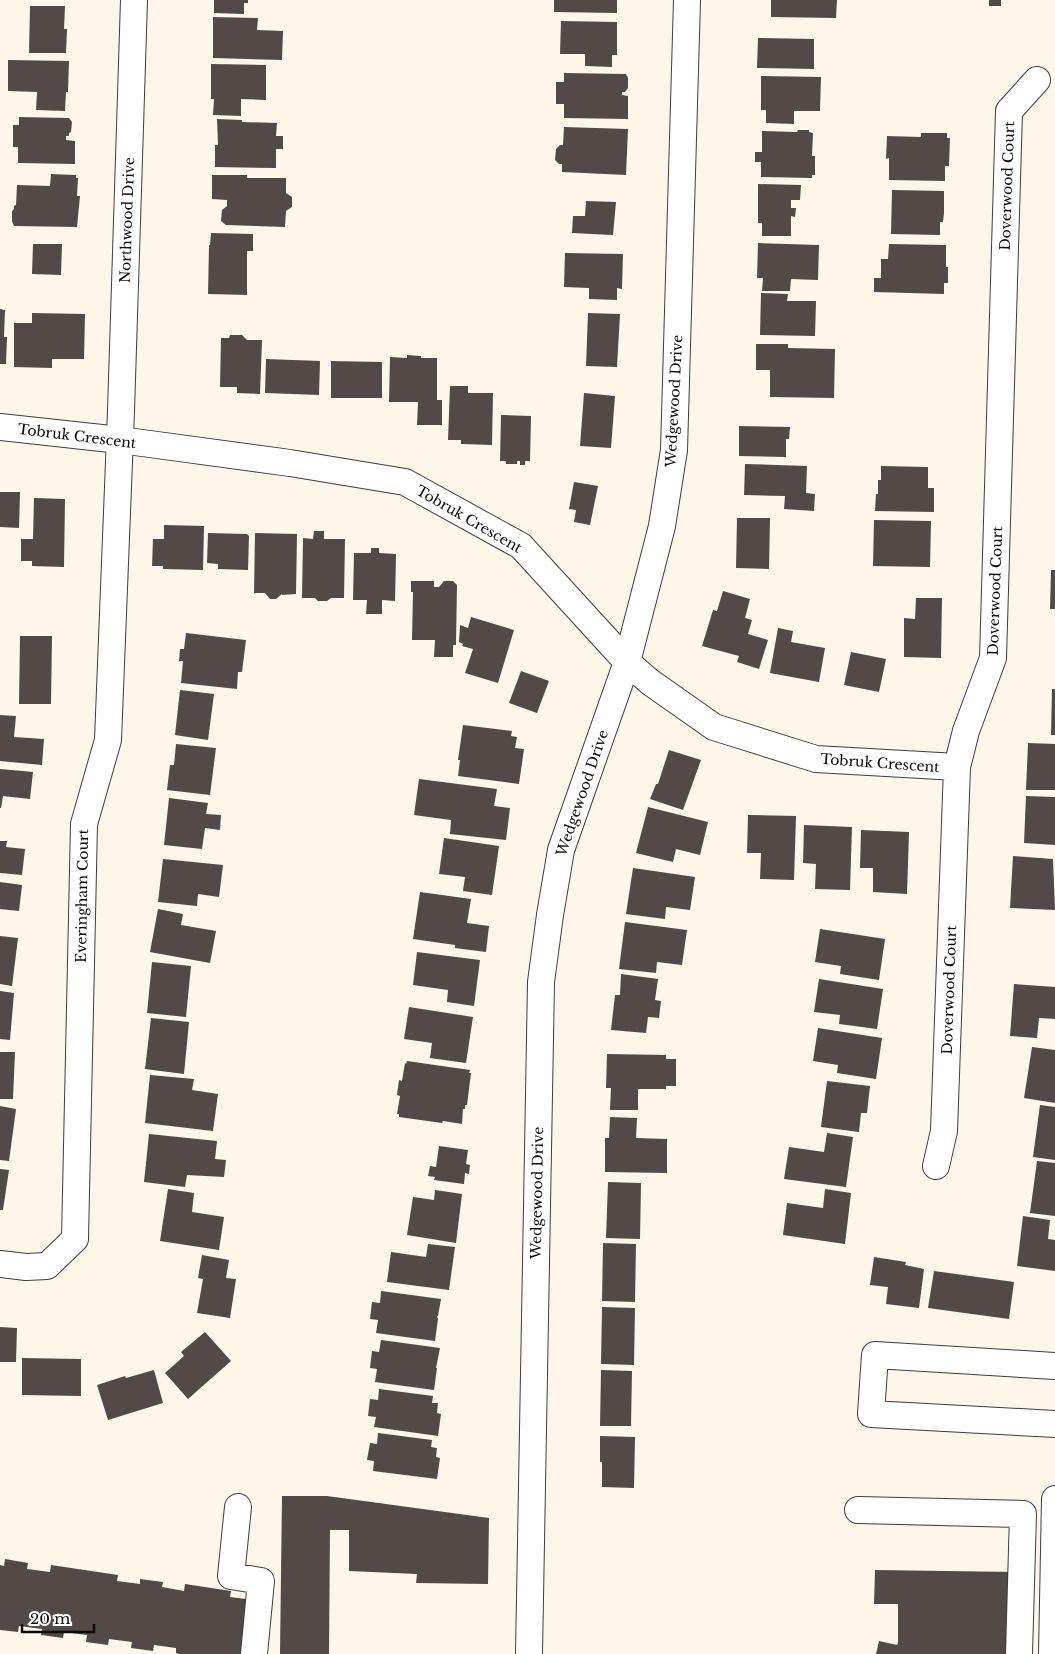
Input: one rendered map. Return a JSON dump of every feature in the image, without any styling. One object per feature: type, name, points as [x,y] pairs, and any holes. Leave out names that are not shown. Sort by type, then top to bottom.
[{"type":"street","name":"Northwood Drive","points":[[120,440],[134,0]]},
{"type":"street","name":"Wedgewood Drive","points":[[529,1654],[541,982],[550,915],[562,850],[627,662],[662,526],[674,450],[687,0]]},
{"type":"street","name":"Doverwood Court","points":[[936,1166],[944,1132],[958,767],[966,731],[994,658],[1009,111],[1037,80]]},
{"type":"street","name":"Tobruk Crescent","points":[[0,427],[120,440],[290,463],[405,482],[521,546],[627,662],[650,682],[714,726],[816,759],[958,767]]},
{"type":"street","name":"Everingham Court","points":[[0,1264],[26,1267],[48,1266],[75,1239],[84,824],[108,740],[120,440]]},
{"type":"street","points":[[1055,1366],[875,1355],[872,1414],[1055,1424]]},
{"type":"street","points":[[1052,1654],[1055,1499]]},
{"type":"street","points":[[238,1507],[231,1576],[261,1581],[254,1654]]},
{"type":"street","points":[[858,1510],[1024,1514],[1019,1654]]},
{"type":"building","points":[[214,0],[248,0],[248,3],[244,3],[244,14],[214,13]]},
{"type":"building","points":[[554,0],[617,0],[617,13],[554,12]]},
{"type":"building","points":[[771,0],[837,0],[836,18],[771,17]]},
{"type":"building","points":[[989,0],[1001,0],[1001,6],[989,6]]},
{"type":"building","points":[[30,6],[65,6],[64,29],[67,29],[66,53],[29,53]]},
{"type":"building","points":[[213,17],[258,18],[257,30],[283,31],[282,60],[213,58]]},
{"type":"building","points":[[561,21],[617,22],[617,55],[612,55],[612,67],[585,66],[585,54],[560,54]]},
{"type":"building","points":[[758,38],[814,39],[814,69],[757,68]]},
{"type":"building","points":[[8,60],[69,61],[65,111],[36,110],[37,92],[8,91]]},
{"type":"building","points":[[211,64],[266,65],[266,100],[241,99],[241,116],[213,115],[214,99],[211,99]]},
{"type":"building","points":[[564,73],[626,74],[628,88],[625,92],[622,92],[622,95],[628,96],[628,119],[564,118],[564,104],[556,104],[556,82],[564,82]]},
{"type":"building","points":[[761,76],[821,77],[820,111],[794,111],[794,124],[766,123],[766,110],[761,110]]},
{"type":"building","points":[[19,117],[69,118],[72,122],[71,132],[69,136],[66,136],[66,140],[75,141],[75,164],[18,163],[18,147],[13,147],[13,125],[19,125]]},
{"type":"building","points":[[217,119],[277,123],[276,136],[283,136],[283,149],[276,149],[276,168],[215,167],[215,145],[218,145]]},
{"type":"building","points":[[564,127],[628,129],[626,175],[562,172],[562,164],[555,160],[556,149],[563,145]]},
{"type":"building","points":[[798,130],[809,130],[809,132],[813,133],[812,156],[815,156],[815,175],[812,175],[812,178],[761,177],[761,162],[755,162],[755,152],[762,152],[762,131],[797,132]]},
{"type":"building","points":[[921,133],[947,133],[947,138],[950,138],[949,166],[945,166],[945,181],[889,180],[889,158],[886,159],[887,136],[921,137]]},
{"type":"building","points":[[51,174],[76,175],[76,178],[78,178],[77,196],[80,196],[77,227],[14,226],[12,211],[16,205],[17,185],[50,186]]},
{"type":"building","points":[[212,175],[247,175],[247,178],[286,178],[286,193],[292,197],[292,207],[286,211],[285,227],[226,225],[221,221],[222,210],[227,206],[227,200],[212,199]]},
{"type":"building","points":[[758,184],[801,185],[800,200],[791,200],[791,208],[796,208],[795,217],[791,216],[791,236],[762,236],[762,223],[758,223]]},
{"type":"building","points":[[892,190],[944,191],[944,213],[943,222],[940,222],[940,235],[891,234]]},
{"type":"building","points":[[586,201],[616,202],[613,235],[572,233],[573,216],[585,216]]},
{"type":"building","points":[[211,233],[253,234],[253,251],[247,251],[247,295],[208,294]]},
{"type":"building","points":[[758,243],[819,245],[818,280],[791,279],[790,291],[762,291],[763,278],[757,278]]},
{"type":"building","points":[[33,244],[62,244],[61,275],[32,274]]},
{"type":"building","points":[[889,244],[946,245],[948,283],[944,283],[944,294],[874,292],[874,278],[881,278],[881,259],[888,259]]},
{"type":"building","points":[[565,253],[623,254],[622,289],[617,288],[617,300],[589,299],[589,288],[564,287]]},
{"type":"building","points":[[761,293],[788,294],[787,301],[816,301],[815,336],[760,335]]},
{"type":"building","points":[[0,309],[5,310],[6,364],[0,364]]},
{"type":"building","points":[[32,313],[85,314],[84,359],[52,359],[52,368],[14,367],[14,323],[32,323]]},
{"type":"building","points":[[588,313],[620,314],[617,367],[586,366]]},
{"type":"building","points":[[230,335],[242,335],[247,340],[262,340],[260,394],[237,393],[237,387],[220,387],[221,338],[229,338]]},
{"type":"building","points":[[756,344],[788,344],[788,348],[835,349],[834,398],[770,397],[770,370],[756,370]]},
{"type":"building","points":[[407,355],[421,356],[421,358],[437,358],[437,400],[442,400],[442,425],[417,425],[418,402],[389,402],[390,357],[407,358]]},
{"type":"building","points":[[266,359],[320,361],[319,395],[265,393]]},
{"type":"building","points":[[331,361],[382,362],[382,398],[331,398]]},
{"type":"building","points":[[450,386],[468,386],[468,393],[493,393],[492,445],[461,444],[461,440],[448,440]]},
{"type":"building","points":[[584,393],[615,396],[611,448],[580,446]]},
{"type":"building","points":[[501,415],[531,416],[530,461],[525,461],[525,465],[520,465],[520,461],[517,461],[517,464],[506,464],[506,461],[500,461]]},
{"type":"building","points":[[739,426],[790,427],[789,439],[786,439],[786,457],[739,456]]},
{"type":"building","points":[[745,464],[807,466],[806,493],[815,494],[814,511],[784,509],[785,496],[744,495]]},
{"type":"building","points":[[881,466],[928,467],[928,488],[934,488],[934,512],[875,511],[878,480],[881,480]]},
{"type":"building","points":[[574,482],[598,486],[590,525],[574,522],[576,510],[569,509]]},
{"type":"building","points":[[0,492],[20,492],[19,528],[0,527]]},
{"type":"building","points":[[34,498],[65,499],[64,567],[32,566],[32,561],[21,561],[21,539],[33,539]]},
{"type":"building","points":[[737,518],[770,518],[769,569],[736,568]]},
{"type":"building","points":[[874,520],[931,521],[930,567],[873,566]]},
{"type":"building","points":[[164,525],[204,526],[203,570],[163,569],[163,566],[152,566],[153,539],[164,539]]},
{"type":"building","points":[[314,531],[324,531],[324,539],[345,539],[344,598],[318,601],[315,598],[302,598],[303,538],[313,539]]},
{"type":"building","points":[[208,533],[247,534],[249,536],[248,570],[218,569],[218,564],[207,563]]},
{"type":"building","points":[[255,533],[297,534],[296,594],[282,594],[276,599],[270,599],[265,593],[254,593]]},
{"type":"building","points":[[371,548],[379,548],[379,553],[396,554],[395,601],[382,600],[382,614],[366,614],[367,600],[353,600],[354,553],[371,553]]},
{"type":"building","points":[[1051,570],[1055,570],[1055,609],[1050,609]]},
{"type":"building","points":[[411,581],[434,581],[434,587],[439,587],[444,581],[453,581],[457,585],[456,645],[453,645],[453,657],[434,657],[435,640],[412,640],[413,592],[411,592]]},
{"type":"building","points":[[723,591],[750,599],[745,618],[752,620],[748,634],[768,640],[759,669],[737,662],[739,656],[702,646],[713,610],[717,611]]},
{"type":"building","points":[[916,598],[942,598],[941,658],[904,657],[904,618],[915,619]]},
{"type":"building","points":[[471,617],[514,630],[498,683],[465,673],[473,649],[462,646],[463,644],[459,642],[460,625],[468,628]]},
{"type":"building","points":[[778,628],[793,631],[791,642],[825,648],[819,682],[770,673]]},
{"type":"building","points":[[186,633],[246,640],[242,672],[238,672],[237,689],[181,683],[183,661],[179,661],[180,649],[184,649]]},
{"type":"building","points":[[20,636],[52,636],[51,704],[19,704]]},
{"type":"building","points":[[851,652],[886,659],[879,692],[844,685]]},
{"type":"building","points":[[521,671],[549,681],[537,713],[509,703]]},
{"type":"building","points":[[1052,689],[1055,689],[1055,735],[1051,735]]},
{"type":"building","points":[[180,690],[214,694],[208,740],[175,735]]},
{"type":"building","points":[[0,715],[16,716],[14,737],[44,739],[42,765],[0,761]]},
{"type":"building","points":[[463,725],[512,731],[511,736],[517,737],[515,748],[524,749],[519,784],[458,776],[460,760],[458,760]]},
{"type":"building","points":[[1028,743],[1055,744],[1055,790],[1026,790]]},
{"type":"building","points":[[176,744],[216,748],[210,795],[167,790],[170,765],[174,765]]},
{"type":"building","points":[[669,750],[701,760],[683,810],[650,799],[656,784],[658,784]]},
{"type":"building","points":[[0,769],[33,772],[30,799],[3,796],[0,808]]},
{"type":"building","points":[[419,779],[497,789],[494,806],[510,808],[506,840],[450,834],[451,820],[414,815]]},
{"type":"building","points":[[1026,796],[1055,797],[1055,845],[1024,843]]},
{"type":"building","points":[[169,798],[208,803],[206,814],[221,815],[220,830],[205,828],[202,849],[164,845]]},
{"type":"building","points":[[648,807],[708,822],[700,855],[676,849],[673,862],[636,853]]},
{"type":"building","points":[[748,815],[796,816],[794,880],[760,879],[761,853],[747,853]]},
{"type":"building","points":[[804,825],[852,827],[850,890],[815,889],[816,864],[803,863]]},
{"type":"building","points":[[861,830],[909,832],[907,894],[873,892],[873,868],[860,868]]},
{"type":"building","points":[[444,838],[499,846],[492,895],[463,891],[465,877],[439,874]]},
{"type":"building","points":[[0,841],[7,841],[6,847],[25,849],[22,875],[0,873]]},
{"type":"building","points":[[1013,856],[1053,859],[1055,910],[1010,908]]},
{"type":"building","points":[[163,859],[223,865],[219,897],[198,894],[197,906],[158,902]]},
{"type":"building","points":[[633,868],[695,877],[690,910],[666,907],[665,919],[626,914]]},
{"type":"building","points":[[0,882],[22,885],[19,911],[0,909]]},
{"type":"building","points":[[420,892],[471,899],[467,923],[489,926],[486,952],[413,939]]},
{"type":"building","points":[[158,909],[183,914],[181,925],[216,931],[210,963],[150,952]]},
{"type":"building","points":[[625,922],[687,930],[682,965],[657,962],[656,973],[619,969]]},
{"type":"building","points":[[820,929],[885,939],[879,980],[840,974],[841,966],[815,962]]},
{"type":"building","points":[[0,936],[18,938],[12,986],[0,984]]},
{"type":"building","points":[[417,952],[480,960],[474,1006],[447,1002],[448,990],[413,985]]},
{"type":"building","points":[[152,962],[191,966],[186,1017],[147,1013]]},
{"type":"building","points":[[621,974],[658,979],[655,1000],[661,1001],[659,1018],[648,1017],[646,1033],[611,1030],[615,995],[620,995]]},
{"type":"building","points":[[819,979],[883,989],[877,1029],[839,1024],[840,1015],[814,1012]]},
{"type":"building","points":[[1014,984],[1055,987],[1055,1019],[1039,1018],[1037,1038],[1010,1036]]},
{"type":"building","points":[[0,991],[14,993],[10,1040],[0,1039]]},
{"type":"building","points":[[409,1007],[473,1017],[466,1063],[430,1058],[432,1043],[404,1039]]},
{"type":"building","points":[[151,1018],[189,1022],[184,1074],[145,1069]]},
{"type":"building","points":[[818,1028],[882,1038],[876,1079],[837,1073],[838,1065],[813,1061]]},
{"type":"building","points":[[1032,1047],[1055,1050],[1055,1103],[1024,1098]]},
{"type":"building","points":[[0,1052],[15,1052],[13,1099],[0,1099]]},
{"type":"building","points":[[607,1054],[666,1055],[666,1059],[676,1059],[676,1086],[666,1086],[666,1089],[638,1089],[638,1110],[610,1110],[611,1088],[606,1088]]},
{"type":"building","points":[[407,1061],[470,1070],[467,1105],[463,1109],[462,1124],[399,1117],[399,1114],[397,1114],[400,1096],[397,1095],[399,1080],[402,1081]]},
{"type":"building","points":[[150,1075],[194,1079],[192,1090],[218,1094],[213,1131],[145,1123]]},
{"type":"building","points":[[827,1081],[870,1086],[867,1113],[861,1113],[859,1132],[821,1127]]},
{"type":"building","points":[[1040,1105],[1055,1107],[1055,1160],[1033,1157]]},
{"type":"building","points":[[0,1106],[16,1109],[9,1161],[0,1160]]},
{"type":"building","points":[[610,1117],[637,1118],[636,1138],[667,1139],[667,1173],[605,1172],[605,1138],[609,1138]]},
{"type":"building","points":[[827,1133],[853,1137],[846,1187],[784,1179],[789,1147],[824,1152]]},
{"type":"building","points":[[149,1134],[217,1141],[215,1159],[226,1160],[224,1177],[187,1175],[185,1187],[144,1182]]},
{"type":"building","points":[[439,1146],[468,1150],[466,1164],[470,1165],[469,1174],[465,1173],[464,1184],[434,1180],[435,1177],[428,1176],[430,1166],[436,1167]]},
{"type":"building","points":[[1037,1161],[1055,1163],[1055,1216],[1030,1213]]},
{"type":"building","points":[[0,1169],[9,1170],[3,1210],[0,1210]]},
{"type":"building","points":[[608,1182],[641,1183],[640,1239],[606,1238]]},
{"type":"building","points":[[168,1189],[194,1193],[192,1212],[224,1217],[219,1250],[160,1241]]},
{"type":"building","points":[[825,1189],[851,1193],[845,1244],[783,1235],[787,1203],[823,1208]]},
{"type":"building","points":[[435,1190],[462,1194],[456,1243],[407,1235],[413,1197],[434,1200]]},
{"type":"building","points":[[1023,1216],[1050,1220],[1048,1239],[1055,1240],[1055,1271],[1017,1266]]},
{"type":"building","points":[[603,1243],[636,1244],[635,1302],[602,1301]]},
{"type":"building","points":[[428,1244],[455,1247],[449,1290],[387,1282],[391,1252],[426,1257]]},
{"type":"building","points":[[202,1255],[229,1260],[226,1278],[236,1279],[230,1318],[197,1313],[203,1279],[198,1278]]},
{"type":"building","points":[[874,1257],[906,1262],[905,1265],[924,1269],[919,1308],[886,1304],[888,1287],[870,1285]]},
{"type":"building","points":[[934,1271],[1014,1282],[1009,1319],[928,1308]]},
{"type":"building","points":[[381,1291],[441,1299],[437,1316],[435,1341],[376,1333],[378,1320],[370,1319],[372,1302],[380,1303]]},
{"type":"building","points":[[602,1307],[635,1308],[634,1365],[601,1364]]},
{"type":"building","points":[[0,1327],[17,1328],[16,1362],[0,1362]]},
{"type":"building","points":[[205,1332],[231,1361],[188,1399],[165,1373],[184,1356],[181,1352]]},
{"type":"building","points":[[381,1340],[440,1348],[434,1390],[375,1382],[377,1369],[370,1368],[372,1351],[379,1352]]},
{"type":"building","points":[[22,1358],[81,1359],[81,1396],[22,1395]]},
{"type":"building","points":[[154,1370],[163,1403],[108,1420],[97,1385],[125,1376],[126,1378]]},
{"type":"building","points":[[601,1370],[632,1371],[631,1426],[600,1426]]},
{"type":"building","points":[[379,1389],[433,1396],[432,1403],[438,1403],[437,1413],[441,1414],[438,1436],[374,1427],[376,1417],[368,1416],[370,1399],[378,1400]]},
{"type":"building","points":[[378,1433],[432,1440],[431,1447],[437,1448],[436,1457],[440,1458],[437,1479],[373,1471],[374,1461],[367,1460],[370,1443],[377,1444]]},
{"type":"building","points":[[600,1436],[635,1437],[634,1488],[602,1487]]},
{"type":"building","points":[[282,1496],[327,1496],[489,1518],[488,1584],[416,1583],[417,1574],[349,1571],[349,1530],[330,1530],[329,1654],[280,1654]]},
{"type":"building","points":[[5,1559],[28,1563],[27,1569],[50,1572],[51,1565],[118,1575],[117,1581],[140,1584],[140,1579],[163,1582],[162,1587],[184,1591],[185,1584],[231,1591],[230,1597],[254,1600],[246,1654],[179,1654],[176,1653],[176,1648],[154,1645],[153,1651],[131,1648],[132,1642],[109,1639],[108,1645],[86,1642],[87,1635],[64,1632],[63,1638],[41,1635],[42,1629],[19,1626],[18,1632],[0,1630],[0,1565],[4,1566]]},
{"type":"building","points":[[875,1570],[1017,1572],[1016,1654],[876,1654],[879,1641],[897,1645],[898,1643],[898,1604],[874,1604]]}]
